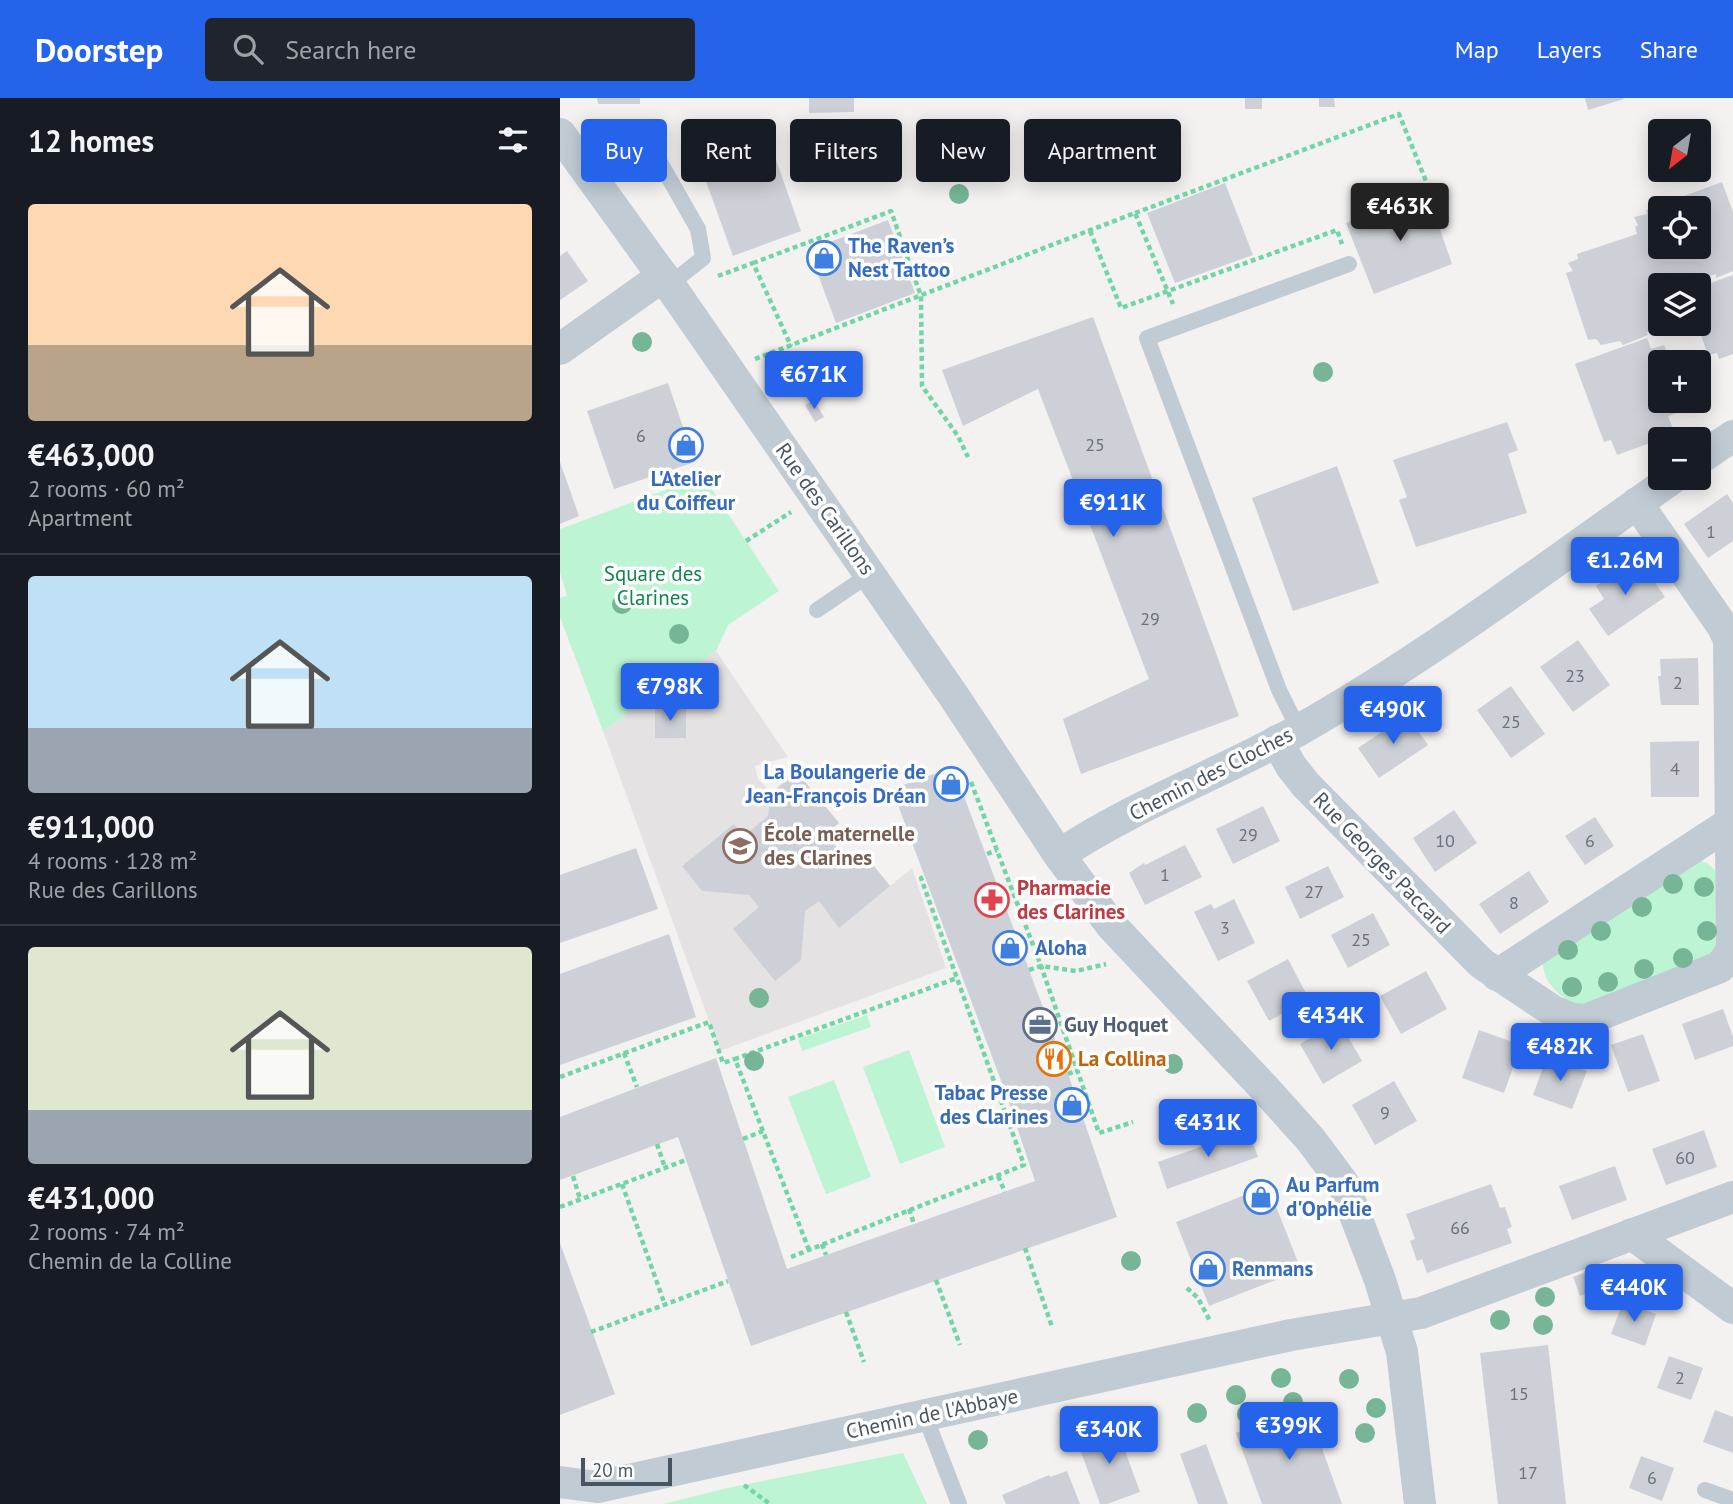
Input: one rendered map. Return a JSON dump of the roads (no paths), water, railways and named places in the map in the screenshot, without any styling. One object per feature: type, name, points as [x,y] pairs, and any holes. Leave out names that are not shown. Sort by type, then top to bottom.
[{"type":"street","name":"Rue des Carillons","points":[[560,134],[669,284],[954,695],[1059,855],[1111,925],[1266,1090],[1343,1184],[1353,1205],[1392,1318],[1406,1376],[1420,1504]]},
{"type":"street","points":[[560,349],[669,284]]},
{"type":"street","points":[[1711,451],[1733,436]]},
{"type":"street","name":"Chemin des Cloches","points":[[1059,855],[1115,823],[1288,735],[1440,640],[1656,490]]},
{"type":"street","name":"Rue Georges Paccard","points":[[1288,735],[1291,766],[1306,785],[1481,963],[1553,1011],[1579,1021],[1586,1020],[1720,967],[1727,960],[1732,944],[1729,640],[1723,627],[1637,503]]},
{"type":"street","points":[[1497,975],[1732,822]]},
{"type":"street","name":"Chemin de l'Abbaye","points":[[564,1482],[597,1487],[1291,1335],[1421,1313],[1733,1197]]},
{"type":"street","points":[[1632,1234],[1733,1308]]},
{"type":"lane","points":[[667,175],[698,229],[703,258],[669,284]]},
{"type":"lane","points":[[1288,735],[1279,690],[1147,338],[1349,264]]},
{"type":"lane","points":[[817,610],[870,574]]},
{"type":"lane","points":[[925,1416],[959,1504]]},
{"type":"lane","points":[[1705,1490],[1733,1500]]},
{"type":"place","name":"The Raven’s Nest Tattoo","points":[[824,258]]},
{"type":"place","name":"L'Atelier du Coiffeur","points":[[686,445]]},
{"type":"place","name":"La Boulangerie de Jean-François Dréan","points":[[951,784]]},
{"type":"place","name":"École maternelle des Clarines","points":[[740,846]]},
{"type":"place","name":"Pharmacie des Clarines","points":[[992,900]]},
{"type":"place","name":"Aloha","points":[[1010,948]]},
{"type":"place","name":"Guy Hoquet","points":[[1040,1025]]},
{"type":"place","name":"La Collina","points":[[1054,1059]]},
{"type":"place","name":"Tabac Presse des Clarines","points":[[1072,1105]]},
{"type":"place","name":"Au Parfum d'Ophélie","points":[[1261,1197]]},
{"type":"place","name":"Renmans","points":[[1208,1269]]},
{"type":"park label","name":"Square des Clarines","points":[[653,586]]}]
